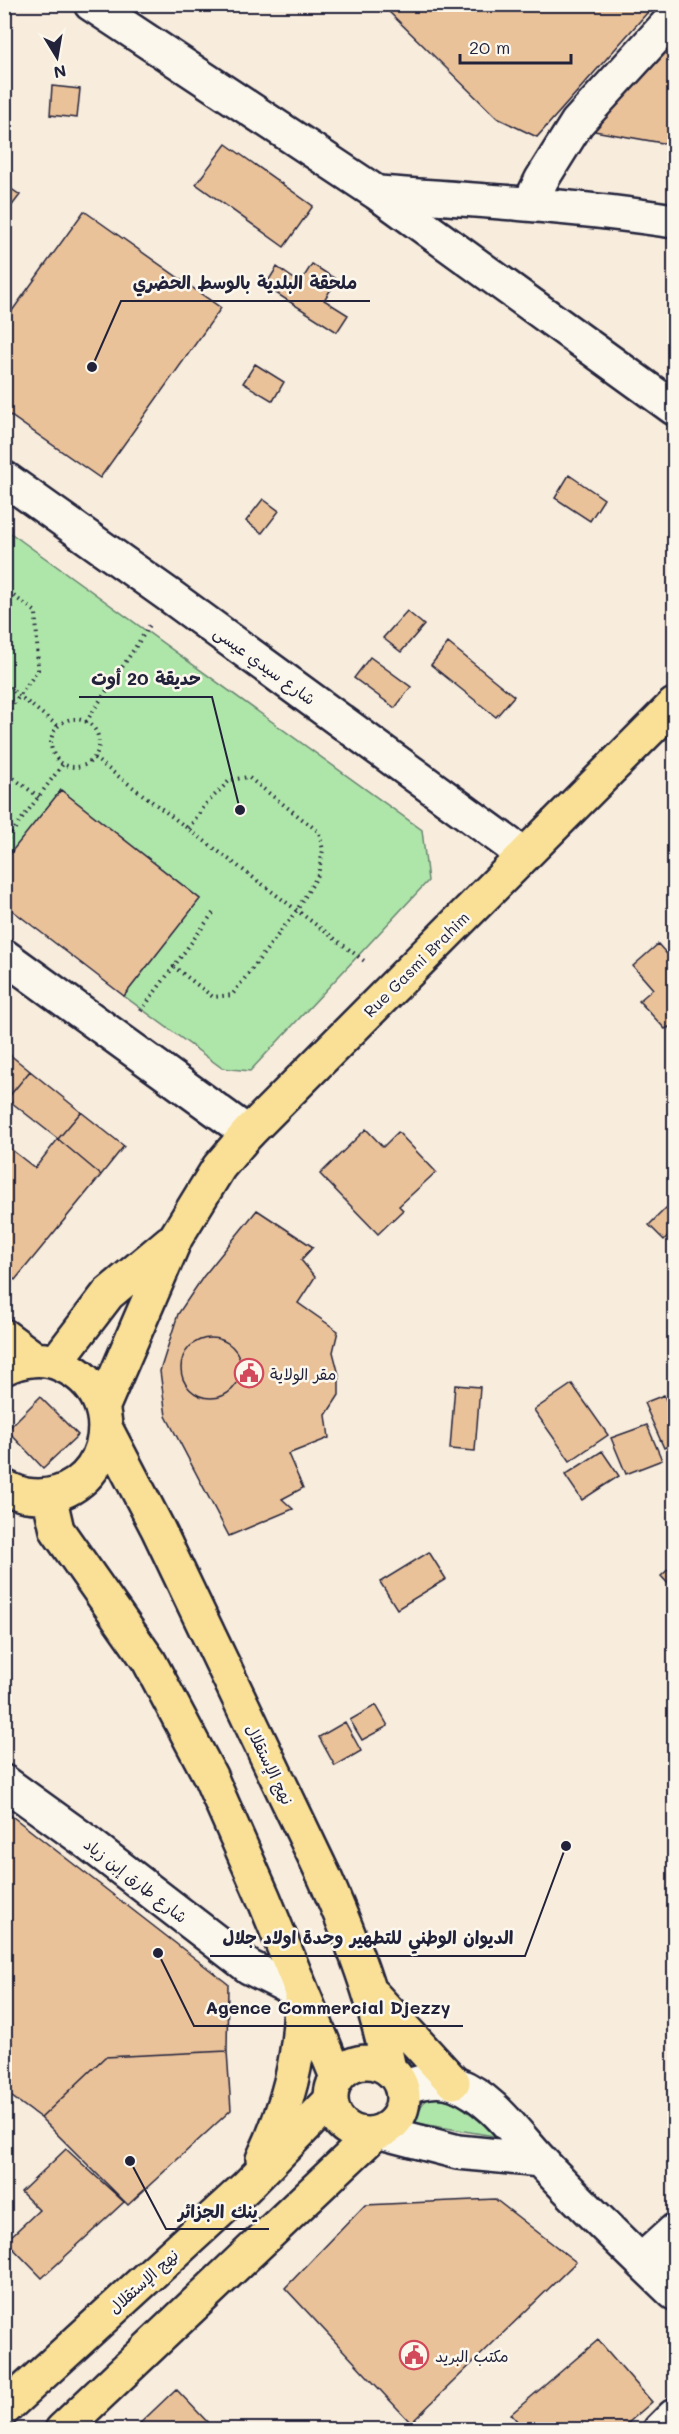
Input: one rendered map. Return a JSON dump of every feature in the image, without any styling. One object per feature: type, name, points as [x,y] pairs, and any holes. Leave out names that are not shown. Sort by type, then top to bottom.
[{"type":"main road","name":"Rue Gasmi Brahim","points":[[21,1496],[67,1489],[83,1479],[95,1465],[103,1447],[104,1418],[176,1237],[219,1167],[248,1133],[395,984],[675,705]]},
{"type":"main road","name":"Rue Gasmi Brahim","points":[[32,1363],[108,1294],[176,1237]]},
{"type":"main road","name":"نهج الإستقلال","points":[[4,1336],[32,1363],[76,1371],[92,1386],[126,1468],[158,1529],[351,1937],[396,2079]]},
{"type":"main road","points":[[21,1496],[57,1530],[148,1660],[210,1776],[264,1899],[301,1993],[334,2089],[333,2112],[349,2130],[361,2134],[377,2134]]},
{"type":"main road","points":[[370,1992],[453,2082]]},
{"type":"main road","points":[[246,2187],[263,2158],[289,2095],[298,2050],[301,1993]]},
{"type":"main road","points":[[62,2430],[377,2134],[392,2125],[400,2114],[404,2101],[396,2079],[367,2062],[356,2064],[334,2089]]},
{"type":"main road","name":"نهج الإستقلال","points":[[4,2409],[246,2187],[334,2089]]},
{"type":"street","points":[[91,4],[377,194],[675,408]]},
{"type":"street","points":[[530,203],[542,179],[577,123],[675,17]]},
{"type":"street","points":[[377,194],[530,203],[675,221]]},
{"type":"street","name":"شارع سيدي عيسى","points":[[4,478],[170,596],[524,855]]},
{"type":"street","points":[[4,956],[248,1133]]},
{"type":"street","name":"شارع طارق إبن زياد","points":[[4,1782],[83,1839],[249,1967],[301,1993]]},
{"type":"street","points":[[396,2079],[453,2082],[470,2090],[491,2107],[540,2160],[675,2293]]},
{"type":"street","points":[[377,2134],[458,2152],[506,2159],[540,2160]]},
{"type":"street","points":[[641,2262],[675,2230]]},
{"type":"street","points":[[660,2430],[675,2416]]},
{"type":"path","points":[[4,589],[36,612],[38,670],[4,717]]},
{"type":"path","points":[[86,722],[170,596]]},
{"type":"path","points":[[4,684],[58,726]]},
{"type":"path","points":[[76,719],[86,722],[94,728],[98,738],[98,748],[94,758],[80,767],[63,764],[52,751],[51,742],[58,726],[76,719]]},
{"type":"path","points":[[94,758],[395,984]]},
{"type":"path","points":[[4,843],[63,764]]},
{"type":"path","points":[[4,771],[39,797]]},
{"type":"path","points":[[173,966],[213,998],[232,995],[297,910],[318,875],[323,850],[319,832],[248,777],[230,780],[206,804],[188,829]]},
{"type":"path","points":[[120,1041],[213,913]]},
{"type":"green space","points":[[5,529],[422,830],[428,881],[250,1071],[222,1068],[124,996],[200,899],[61,790],[5,861]]},
{"type":"green space","points":[[435,2086],[500,2137],[410,2122]]},
{"type":"building","points":[[381,4],[655,4],[537,137],[497,118]]},
{"type":"building","points":[[674,22],[674,145],[577,128]]},
{"type":"building","points":[[52,86],[80,89],[77,118],[50,115]]},
{"type":"building","points":[[226,144],[313,206],[284,247],[196,184]]},
{"type":"building","points":[[4,184],[20,195],[4,216]]},
{"type":"building","points":[[84,211],[221,308],[100,478],[4,411],[4,322]]},
{"type":"building","points":[[312,264],[337,280],[324,300],[348,315],[337,332],[265,286],[277,267],[300,283]]},
{"type":"building","points":[[255,364],[284,382],[273,401],[243,383]]},
{"type":"building","points":[[569,475],[604,499],[590,521],[555,498]]},
{"type":"building","points":[[263,499],[279,511],[262,533],[246,521]]},
{"type":"building","points":[[407,611],[424,625],[401,652],[383,638]]},
{"type":"building","points":[[448,643],[514,696],[496,717],[431,665]]},
{"type":"building","points":[[370,657],[411,687],[395,708],[354,678]]},
{"type":"building","points":[[61,790],[200,899],[124,996],[4,904],[4,861]]},
{"type":"building","points":[[658,944],[674,962],[674,1033],[669,1027],[665,1029],[639,1001],[653,989],[633,966]]},
{"type":"building","points":[[4,1050],[30,1071],[7,1099],[4,1096]]},
{"type":"building","points":[[30,1071],[81,1112],[58,1139],[7,1099]]},
{"type":"building","points":[[81,1112],[124,1146],[101,1175],[58,1139]]},
{"type":"building","points":[[366,1129],[383,1147],[398,1132],[436,1172],[399,1206],[403,1210],[378,1234],[320,1174]]},
{"type":"building","points":[[58,1139],[101,1175],[15,1280],[4,1271],[4,1144],[35,1168]]},
{"type":"building","points":[[674,1200],[674,1229],[664,1240],[649,1225]]},
{"type":"building","name":"مقر الولاية","points":[[257,1210],[313,1247],[301,1260],[315,1277],[298,1303],[338,1331],[333,1352],[339,1375],[339,1395],[326,1415],[329,1438],[288,1454],[303,1488],[282,1499],[293,1509],[229,1536],[166,1416],[160,1371],[178,1314],[203,1277]]},
{"type":"building","points":[[211,1338],[228,1343],[236,1351],[241,1368],[236,1385],[228,1393],[211,1398],[194,1393],[186,1385],[181,1368],[186,1351],[194,1343]]},
{"type":"building","points":[[572,1384],[608,1435],[570,1461],[534,1410]]},
{"type":"building","points":[[455,1385],[480,1387],[475,1451],[450,1449]]},
{"type":"building","points":[[664,1395],[669,1407],[674,1405],[674,1443],[664,1448],[644,1403]]},
{"type":"building","points":[[40,1397],[78,1435],[43,1468],[7,1430]]},
{"type":"building","points":[[647,1425],[662,1460],[626,1474],[611,1438]]},
{"type":"building","points":[[602,1451],[619,1476],[582,1500],[565,1475]]},
{"type":"building","points":[[429,1552],[446,1579],[397,1609],[380,1582]]},
{"type":"building","points":[[674,1564],[674,1590],[661,1576]]},
{"type":"building","points":[[376,1705],[388,1726],[362,1740],[350,1720]]},
{"type":"building","points":[[345,1722],[361,1751],[335,1766],[319,1737]]},
{"type":"building","points":[[4,1810],[228,1984],[227,2051],[105,2057],[41,2118],[4,2091]]},
{"type":"building","points":[[227,2051],[231,2110],[128,2205],[41,2118],[105,2057]]},
{"type":"building","points":[[66,2149],[124,2202],[42,2278],[6,2241],[39,2210],[21,2192]]},
{"type":"building","name":"مكتب البريد","points":[[495,2199],[576,2262],[411,2423],[285,2288],[365,2205]]},
{"type":"building","points":[[598,2340],[652,2402],[620,2430],[525,2430],[511,2414]]},
{"type":"building","points":[[176,2389],[215,2430],[133,2430]]},
{"type":"place","name":"ملحقة البلدية بالوسط الحضري","points":[[92,367]]},
{"type":"place","name":"حديقة 20 أوت","points":[[240,810]]},
{"type":"place","name":"مقر الولاية","points":[[249,1373]]},
{"type":"place","name":"الديوان الوطني للتطهير وحدة اولاد جلال","points":[[566,1846]]},
{"type":"place","name":"Agence Commercial Djezzy","points":[[158,1953]]},
{"type":"place","name":"ينك الجزائر","points":[[130,2161]]},
{"type":"place","name":"مكتب البريد","points":[[414,2355]]}]
